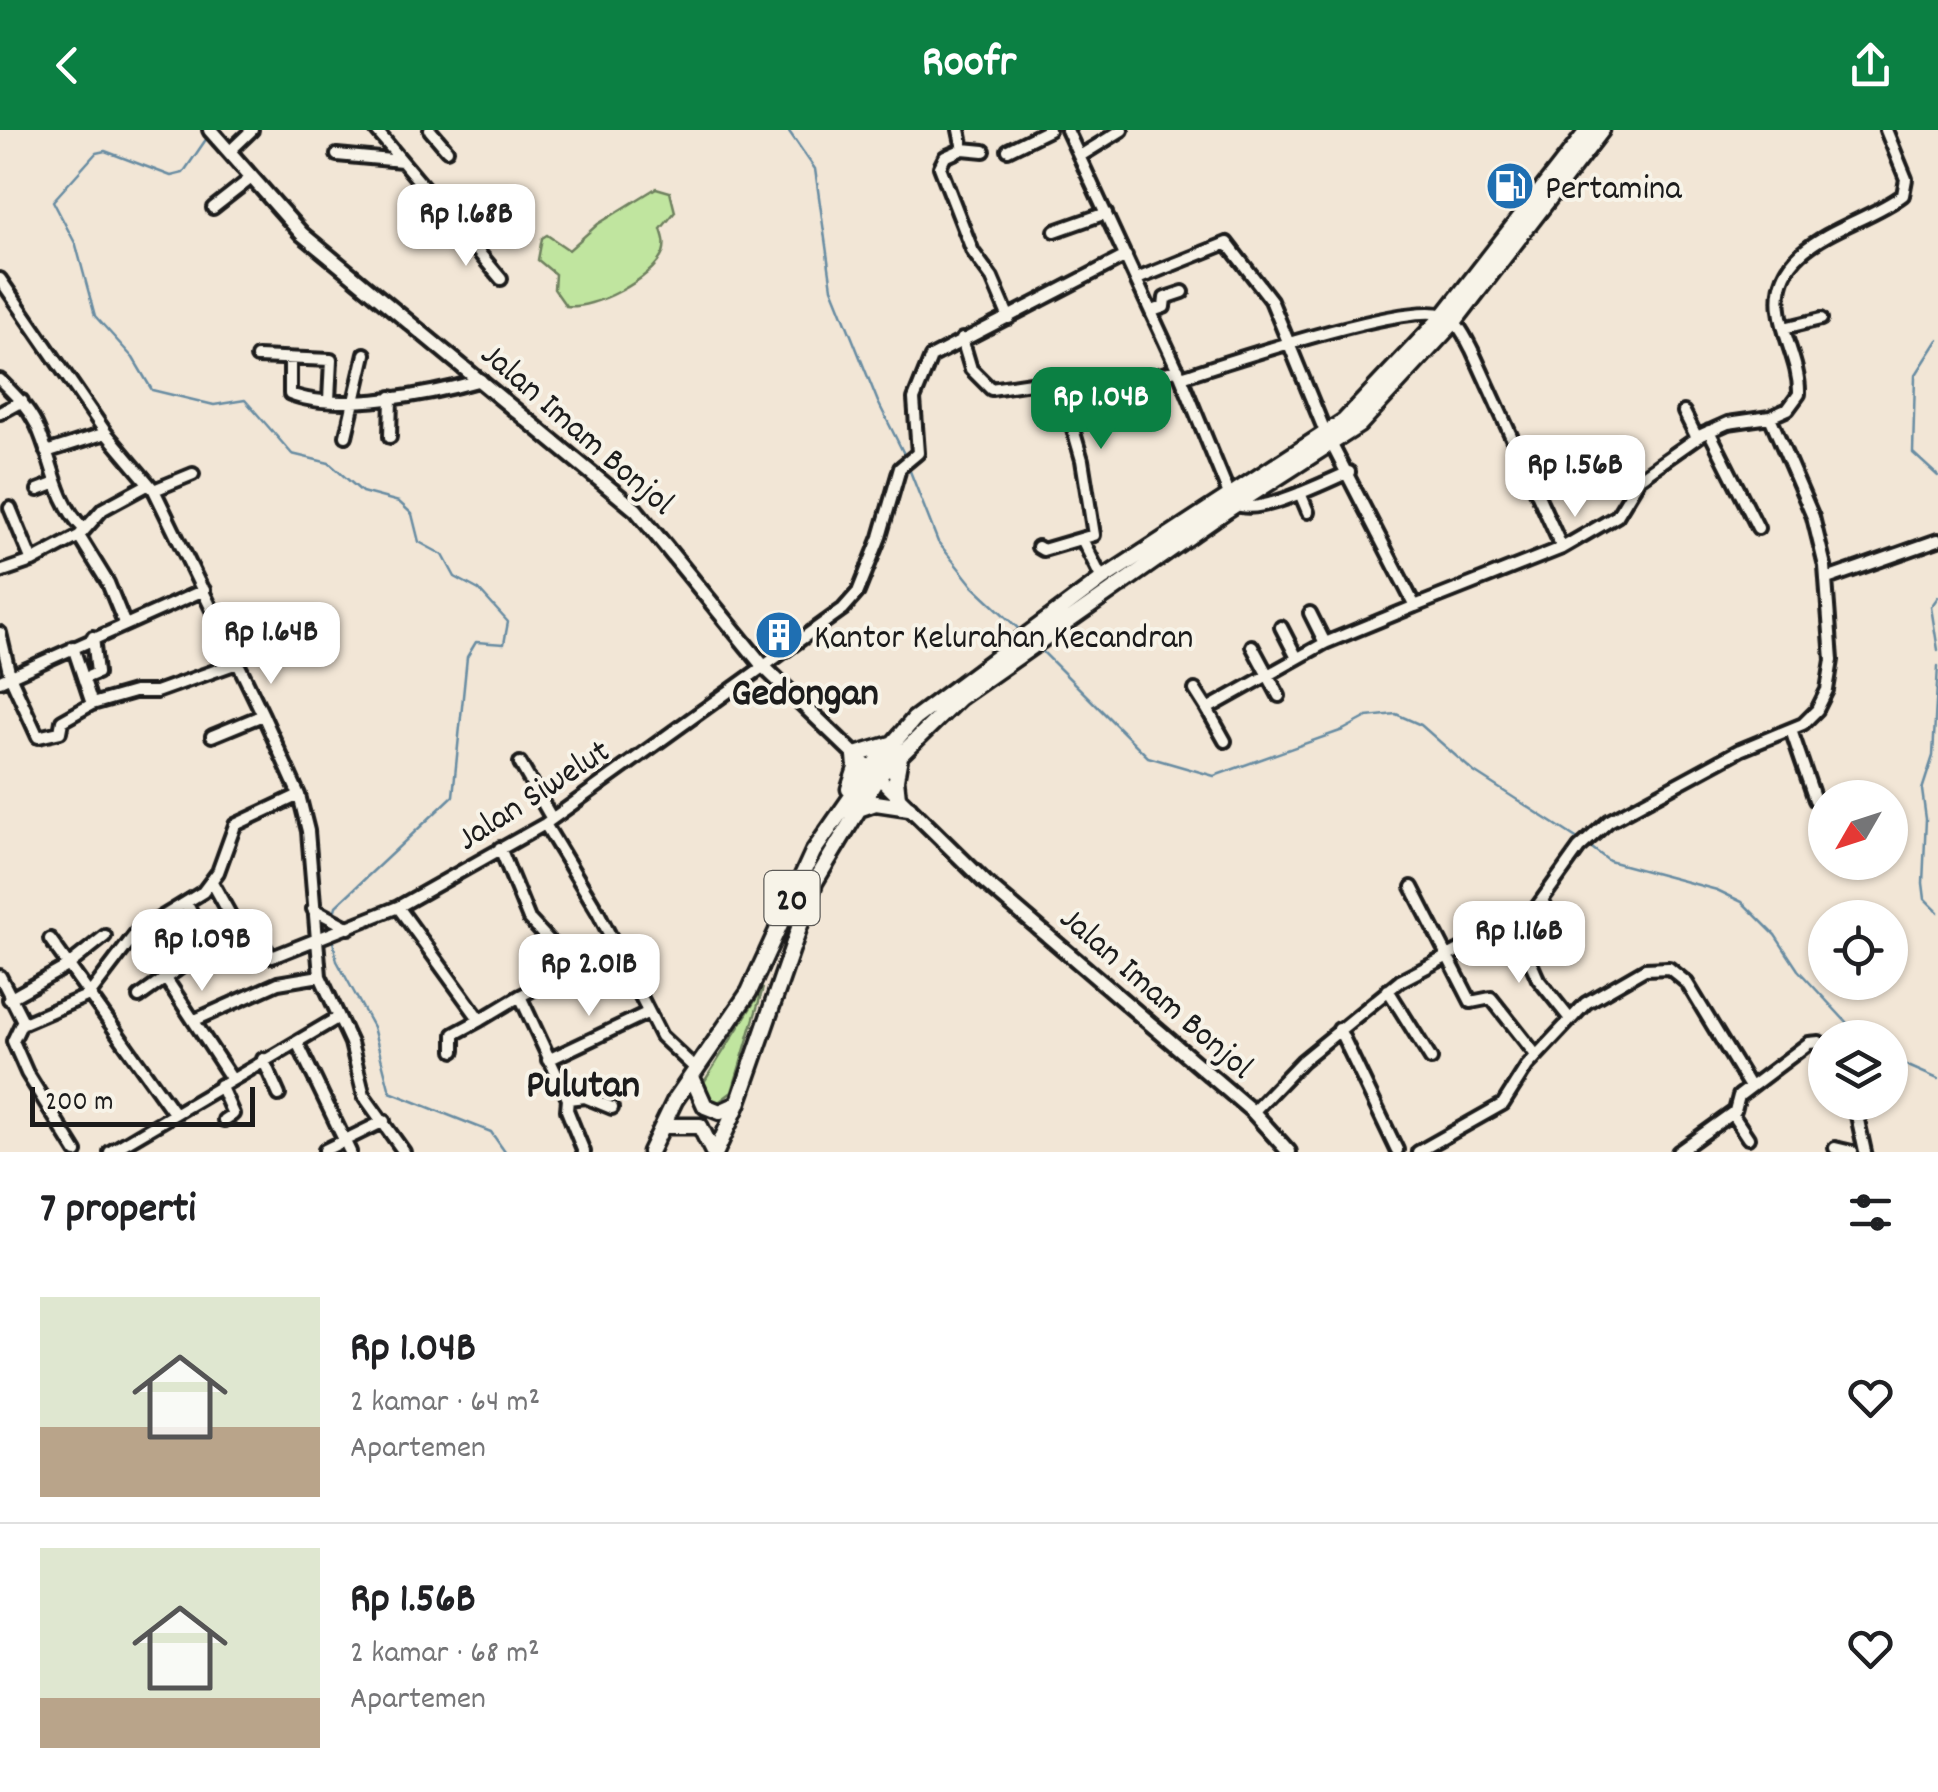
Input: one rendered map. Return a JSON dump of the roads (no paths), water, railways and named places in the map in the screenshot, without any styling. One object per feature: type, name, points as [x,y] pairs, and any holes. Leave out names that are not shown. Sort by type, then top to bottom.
[{"type":"highway","name":"20","points":[[1449,318],[1588,130]]},
{"type":"highway","name":"20","points":[[650,1152],[694,1073],[749,992],[813,852],[899,746],[1052,614],[1102,579],[1329,440],[1449,318],[1602,130]]},
{"type":"highway","name":"20","points":[[976,680],[1062,626],[1233,499]]},
{"type":"highway","points":[[899,746],[896,780],[904,803],[876,802],[847,810],[855,755],[899,746]]},
{"type":"highway","name":"20","points":[[714,1152],[738,1104],[802,913],[847,810]]},
{"type":"highway","points":[[694,1073],[705,1106],[720,1112],[738,1104]]},
{"type":"highway","points":[[664,1126],[700,1126],[714,1152]]},
{"type":"main road","name":"Jalan Imam Bonjol","points":[[212,133],[302,234],[636,510],[764,666],[986,882],[1252,1112],[1289,1152]]},
{"type":"street","points":[[229,152],[252,130]]},
{"type":"street","points":[[376,130],[501,279]]},
{"type":"street","points":[[430,130],[447,150]]},
{"type":"street","points":[[959,130],[963,149]]},
{"type":"street","points":[[1008,150],[1049,130]]},
{"type":"street","points":[[1068,130],[1180,373],[1210,455],[1233,499],[1245,509],[1300,493],[1348,472]]},
{"type":"street","points":[[1080,156],[1122,130]]},
{"type":"street","points":[[1206,709],[1325,643],[1562,548],[1617,516],[1640,478],[1709,430],[1746,418],[1770,417],[1788,409],[1799,394],[1779,287],[1794,261],[1823,237],[1903,195],[1906,178],[1886,130]]},
{"type":"street","points":[[984,151],[963,149],[945,158],[940,166],[973,252],[992,278],[1008,318]]},
{"type":"street","points":[[336,155],[403,161]]},
{"type":"street","points":[[212,208],[250,179]]},
{"type":"street","points":[[1055,231],[1106,213]]},
{"type":"street","points":[[1137,280],[1227,243],[1261,281],[1329,440],[1415,606]]},
{"type":"street","name":"Jalan Siwelut","points":[[238,929],[256,934],[272,957],[329,930],[349,928],[398,907],[548,822],[853,600],[906,461],[918,450],[913,412],[926,364],[939,350],[1126,256]]},
{"type":"street","points":[[2,286],[106,433],[151,487],[263,715],[300,795],[308,831],[313,908],[329,930],[320,976],[340,1017],[364,1096],[404,1152]]},
{"type":"street","points":[[1152,311],[1164,307],[1165,298],[1183,292]]},
{"type":"street","points":[[1066,406],[1290,343],[1420,313],[1449,318],[1495,396],[1562,548]]},
{"type":"street","points":[[1784,328],[1821,319]]},
{"type":"street","points":[[962,339],[971,369],[990,389],[1054,381],[1066,406],[1082,460],[1094,533],[1083,541],[1044,550],[1038,546]]},
{"type":"street","points":[[346,436],[365,354]]},
{"type":"street","points":[[257,357],[332,360],[329,400]]},
{"type":"street","points":[[290,360],[290,394],[308,399],[355,400],[438,392],[481,380]]},
{"type":"street","points":[[0,380],[22,401],[56,483],[108,583],[125,625]]},
{"type":"street","points":[[390,436],[391,397]]},
{"type":"street","points":[[306,413],[308,399]]},
{"type":"street","points":[[0,413],[22,401]]},
{"type":"street","points":[[1684,412],[1697,438]]},
{"type":"street","points":[[1252,1112],[1338,1030],[1388,990],[1514,925],[1543,902],[1579,848],[1597,830],[1693,774],[1791,730],[1817,710],[1831,676],[1826,579],[1813,517],[1770,417]]},
{"type":"street","points":[[1709,430],[1758,528]]},
{"type":"street","points":[[46,452],[106,433]]},
{"type":"street","points":[[0,572],[32,561],[81,532],[103,509],[151,487],[193,474]]},
{"type":"street","points":[[38,490],[56,483]]},
{"type":"street","points":[[1300,493],[1308,512]]},
{"type":"street","points":[[10,508],[32,561]]},
{"type":"street","points":[[1826,579],[1938,540]]},
{"type":"street","points":[[1083,541],[1102,579]]},
{"type":"street","points":[[5,678],[204,590]]},
{"type":"street","points":[[1310,614],[1325,643]]},
{"type":"street","points":[[1280,628],[1297,658]]},
{"type":"street","points":[[0,633],[5,678],[38,736],[60,732],[62,720],[92,704],[134,692],[156,692],[236,663]]},
{"type":"street","points":[[86,678],[97,673],[93,638]]},
{"type":"street","points":[[73,646],[92,704]]},
{"type":"street","points":[[1252,646],[1279,696]]},
{"type":"street","points":[[1195,690],[1225,741]]},
{"type":"street","points":[[212,736],[263,715]]},
{"type":"street","points":[[1791,730],[1808,782]]},
{"type":"street","points":[[520,763],[647,1013],[661,1036],[694,1073]]},
{"type":"street","points":[[76,1152],[19,1060],[13,1036],[22,1022],[89,995],[136,933],[187,904],[212,882],[235,825],[300,795]]},
{"type":"street","points":[[500,848],[529,919],[552,944],[566,971]]},
{"type":"street","points":[[139,997],[184,965],[187,955],[238,929],[212,882]]},
{"type":"street","points":[[1412,888],[1471,1002],[1491,998],[1536,1055]]},
{"type":"street","points":[[1543,902],[1563,944]]},
{"type":"street","points":[[187,904],[207,944]]},
{"type":"street","points":[[398,907],[480,1020]]},
{"type":"street","points":[[313,908],[329,930]]},
{"type":"street","points":[[1514,925],[1538,979],[1570,1019]]},
{"type":"street","points":[[136,933],[195,1020],[226,1082],[232,1114],[224,1120]]},
{"type":"street","points":[[9,999],[66,967],[105,936]]},
{"type":"street","points":[[50,939],[66,967],[174,1112]]},
{"type":"street","points":[[454,1051],[456,1033],[566,971],[615,949]]},
{"type":"street","points":[[1418,1152],[1503,1104],[1536,1055],[1570,1019],[1646,969],[1669,968],[1687,983],[1750,1086]]},
{"type":"street","points":[[0,976],[22,1022]]},
{"type":"street","points":[[195,1020],[278,984],[320,976]]},
{"type":"street","points":[[1388,990],[1432,1060]]},
{"type":"street","points":[[520,996],[568,1099],[566,1110],[584,1152]]},
{"type":"street","points":[[548,1060],[647,1013]]},
{"type":"street","points":[[110,1152],[262,1059],[340,1017]]},
{"type":"street","points":[[1338,1030],[1397,1151]]},
{"type":"street","points":[[297,1042],[347,1146]]},
{"type":"street","points":[[1678,1152],[1732,1114],[1739,1096],[1808,1044]]},
{"type":"street","points":[[262,1059],[279,1095]]},
{"type":"street","points":[[568,1099],[584,1098],[612,1108]]},
{"type":"street","points":[[1732,1114],[1748,1138]]},
{"type":"street","points":[[1858,1120],[1864,1152]]},
{"type":"street","points":[[325,1150],[347,1146],[384,1122]]},
{"type":"street","points":[[1835,1148],[1852,1152]]},
{"type":"waterway","points":[[788,130],[815,169],[832,288],[878,402],[906,458]]},
{"type":"waterway","points":[[209,135],[183,173],[171,176],[105,151],[96,153],[53,201],[76,245],[95,316],[133,358],[152,390],[214,405],[245,400],[292,454],[329,463],[362,492],[399,502],[412,514],[419,542],[443,555],[455,577],[479,590],[508,622],[504,644],[476,642],[467,657],[453,796],[336,906],[334,914]]},
{"type":"waterway","points":[[1938,340],[1915,376],[1913,453],[1938,476]]},
{"type":"waterway","points":[[908,466],[938,542],[973,586],[1023,633]]},
{"type":"waterway","points":[[1938,597],[1931,607],[1938,650]]},
{"type":"waterway","points":[[1040,649],[1148,757],[1214,776],[1343,730],[1367,717],[1396,714],[1421,725],[1474,772],[1581,841]]},
{"type":"waterway","points":[[1938,666],[1933,756],[1922,790],[1926,819],[1925,899],[1938,912]]},
{"type":"waterway","points":[[1588,845],[1609,861],[1717,890],[1742,902],[1775,935],[1798,970],[1844,1020]]},
{"type":"waterway","points":[[332,936],[337,961],[373,1027],[390,1092],[491,1132],[505,1152]]},
{"type":"waterway","points":[[1908,1066],[1938,1079]]},
{"type":"place","name":"Pertamina","points":[[1510,186]]},
{"type":"place","name":"Kantor Kelurahan Kecandran","points":[[779,635]]},
{"type":"district","name":"Gedongan","points":[[805,690]]},
{"type":"district","name":"Pulutan","points":[[583,1082]]}]
